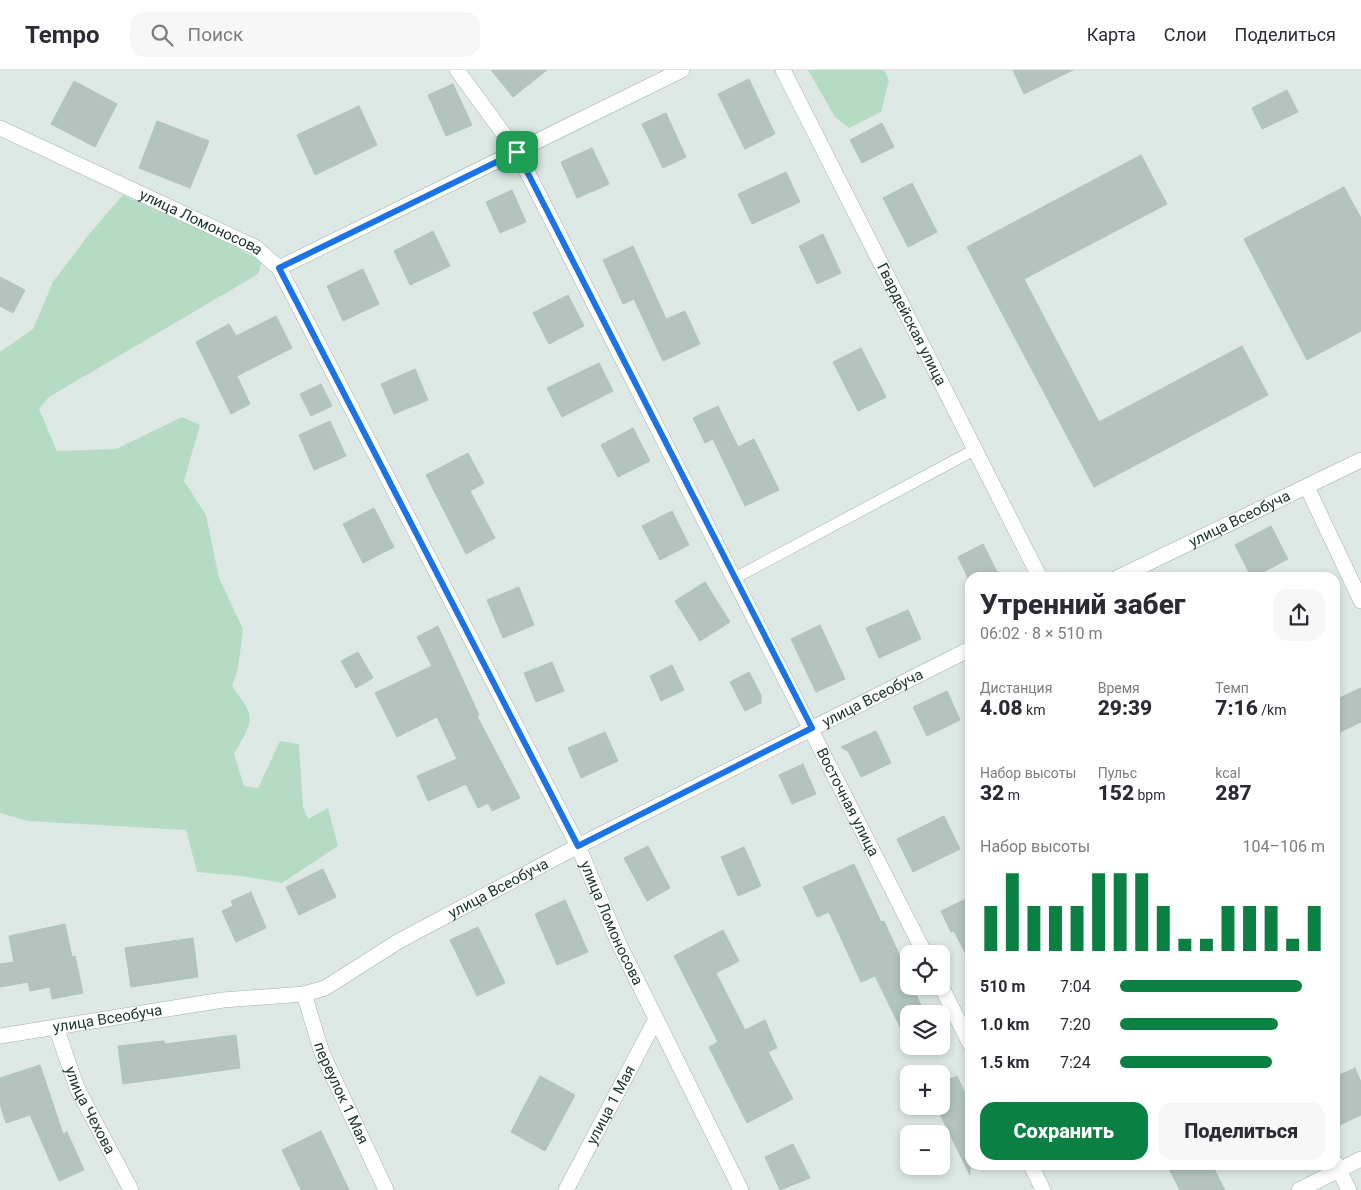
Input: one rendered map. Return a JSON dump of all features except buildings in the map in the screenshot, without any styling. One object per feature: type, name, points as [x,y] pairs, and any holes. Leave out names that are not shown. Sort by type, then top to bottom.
[{"type":"street","name":"Восточная улица","points":[[457,70],[517,152],[812,728],[920,945]]},
{"type":"street","points":[[279,268],[682,70]]},
{"type":"street","name":"Гвардейская улица","points":[[783,70],[1037,572]]},
{"type":"street","name":"улица Ломоносова","points":[[0,128],[256,247],[279,268],[578,846],[619,944],[741,1190]]},
{"type":"street","name":"улица Всеобуча","points":[[1130,572],[1361,460]]},
{"type":"street","points":[[1307,487],[1361,601]]},
{"type":"street","name":"улица Всеобуча","points":[[0,1036],[223,1000],[304,994],[326,988],[399,941],[578,846],[965,652]]},
{"type":"street","name":"переулок 1 Мая","points":[[304,994],[322,1053],[386,1190]]},
{"type":"street","points":[[946,995],[965,1034]]},
{"type":"street","name":"улица 1 Мая","points":[[566,1190],[656,1019]]},
{"type":"street","name":"улица Чехова","points":[[56,1027],[77,1088],[131,1190]]},
{"type":"street","points":[[1340,1165],[1361,1159]]},
{"type":"street","points":[[1034,1170],[1044,1190]]},
{"type":"street","points":[[1299,1190],[1331,1170]]},
{"type":"street","points":[[1339,1170],[1349,1190]]},
{"type":"lane","points":[[735,578],[976,449]]},
{"type":"green space","points":[[808,70],[884,70],[889,80],[881,112],[849,128],[835,117]]},
{"type":"green space","points":[[123,195],[229,243],[262,262],[258,274],[49,397],[39,409],[57,451],[116,449],[182,417],[200,425],[184,481],[206,515],[219,578],[243,629],[238,669],[232,686],[246,706],[250,719],[246,733],[234,754],[244,786],[258,788],[280,741],[299,744],[303,807],[308,819],[328,808],[338,846],[282,883],[242,876],[197,872],[186,830],[28,821],[0,813],[0,352],[33,329],[53,282],[90,233]]},
{"type":"route","points":[[517,152],[812,728],[578,846],[279,268],[517,152]]}]
